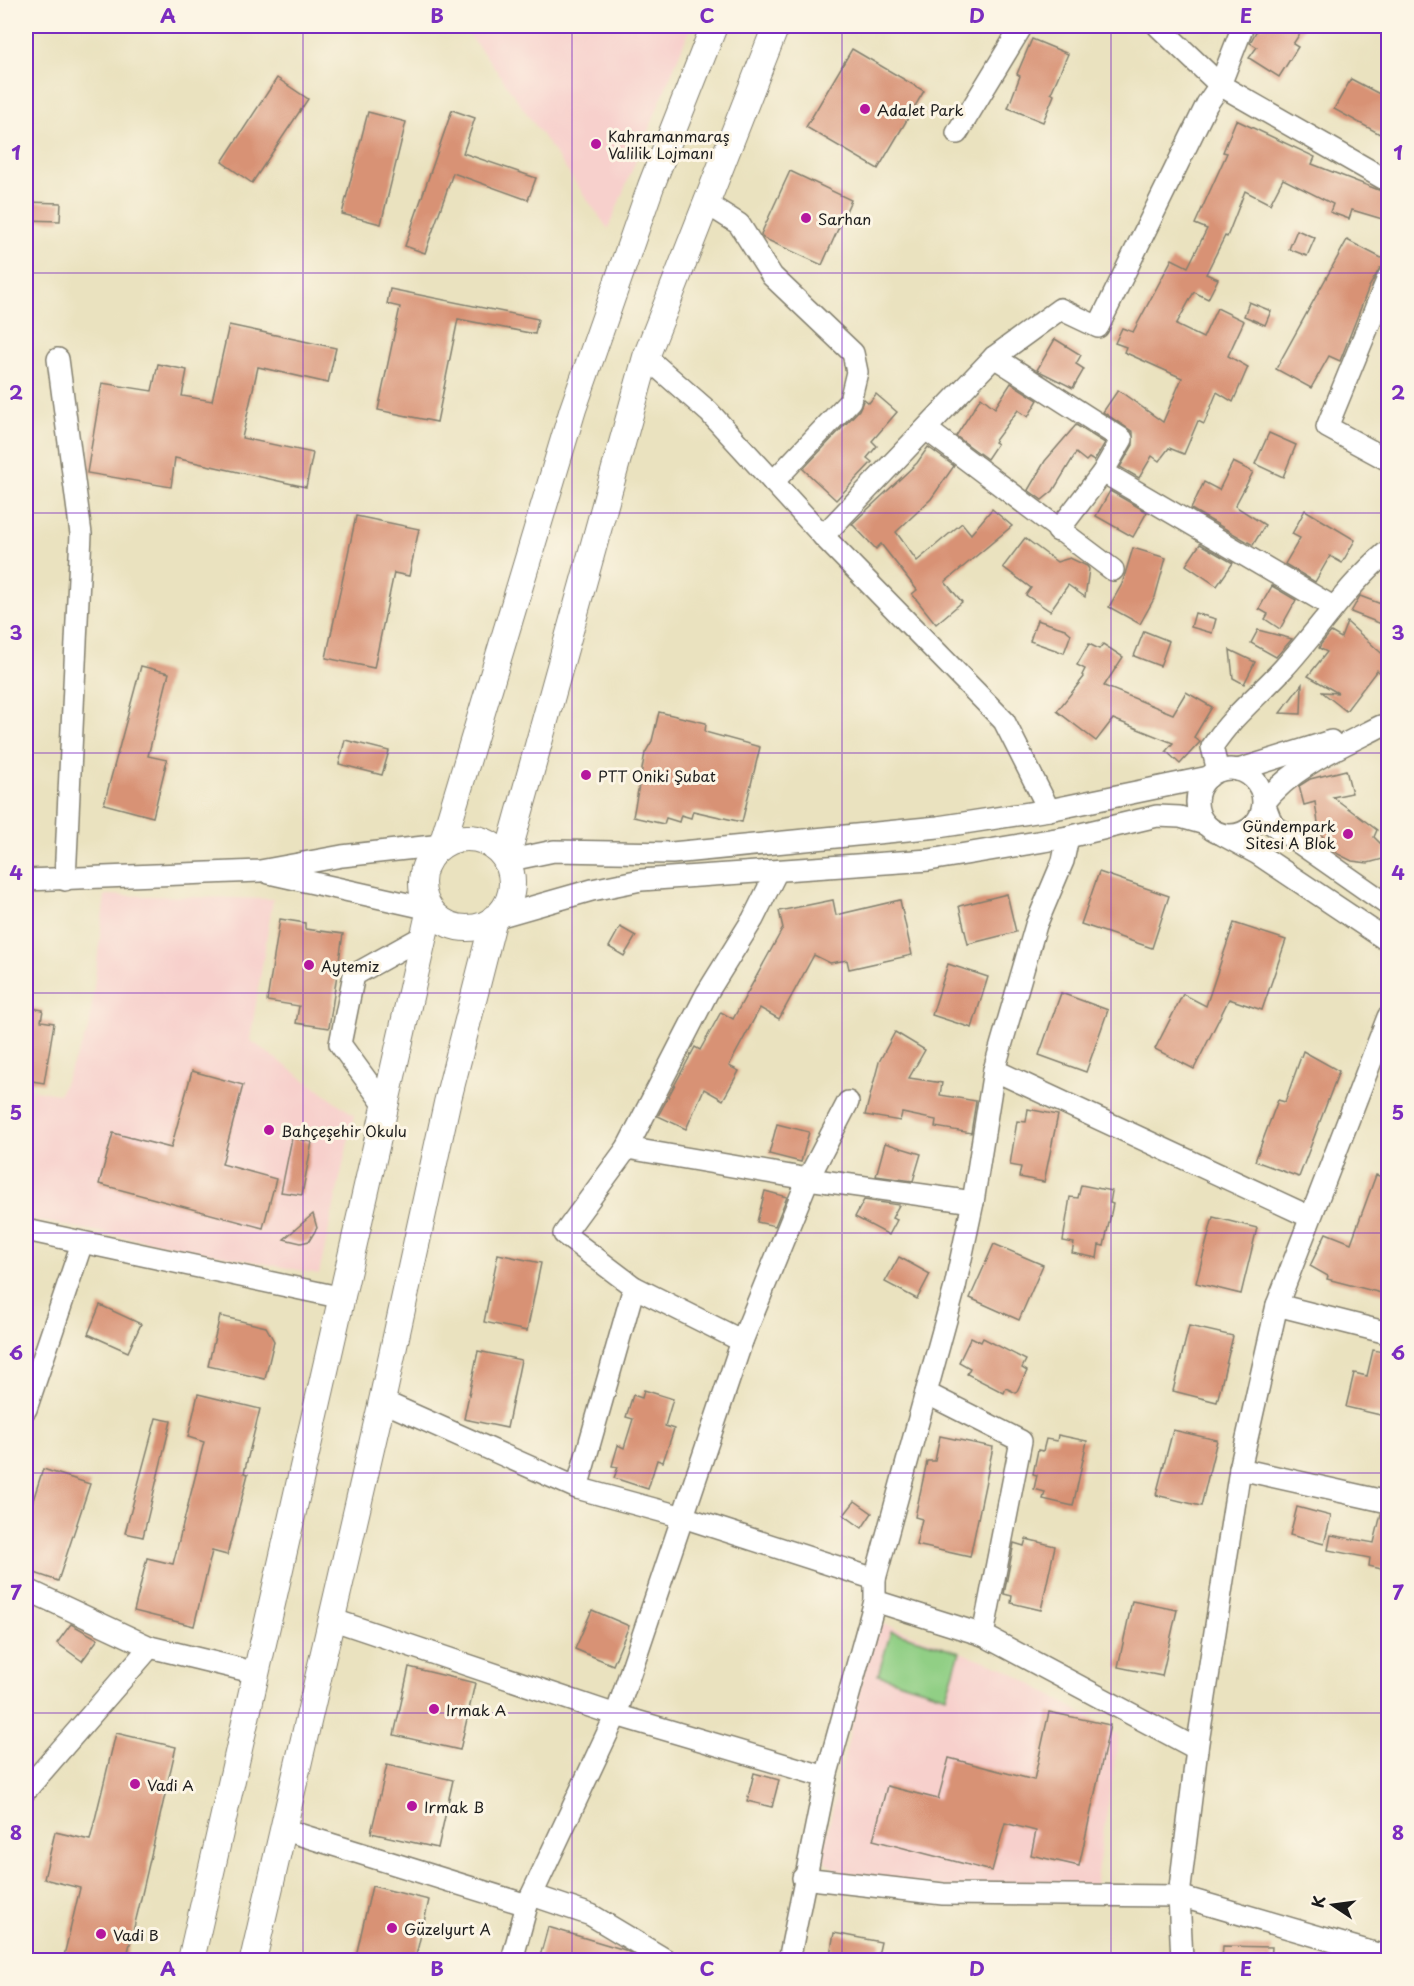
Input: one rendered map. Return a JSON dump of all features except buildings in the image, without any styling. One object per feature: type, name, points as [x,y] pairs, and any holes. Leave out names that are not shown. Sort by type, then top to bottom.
[{"type":"main road","points":[[442,845],[573,408],[651,186],[714,26]]},
{"type":"main road","points":[[506,861],[646,357],[776,26]]},
{"type":"main road","points":[[472,838],[486,842],[498,850],[506,861],[511,875],[512,889],[507,903],[494,918],[474,928],[460,928],[446,923],[430,909],[422,885],[424,870],[431,856],[442,845],[456,839],[472,838]]},
{"type":"main road","points":[[191,1960],[430,909]]},
{"type":"main road","points":[[253,1960],[382,1401],[447,1103],[494,918]]},
{"type":"street","points":[[957,133],[1022,26]]},
{"type":"street","points":[[1158,26],[1220,86],[1389,181]]},
{"type":"street","points":[[823,537],[994,357],[1060,309],[1098,327],[1207,104],[1220,86],[1243,26]]},
{"type":"street","points":[[706,204],[739,224],[772,276],[854,353],[857,372],[850,401],[773,482]]},
{"type":"street","points":[[1389,278],[1327,427],[1389,460]]},
{"type":"street","points":[[646,357],[709,412],[823,537],[1004,721],[1049,810]]},
{"type":"street","points":[[994,357],[1122,439],[1103,472],[1058,531]]},
{"type":"street","points":[[58,359],[81,534],[65,880]]},
{"type":"street","points":[[926,429],[1058,531],[1113,570]]},
{"type":"street","points":[[1103,472],[1333,607]]},
{"type":"street","points":[[1222,773],[1212,747],[1224,728],[1284,668],[1333,607],[1370,566],[1389,551]]},
{"type":"street","points":[[506,861],[554,851],[672,853],[938,827],[1049,810],[1222,773],[1385,725]]},
{"type":"street","points":[[1223,835],[1246,832],[1255,825],[1264,803],[1277,786],[1316,760],[1385,725]]},
{"type":"street","points":[[1222,773],[1257,782],[1272,824],[1389,904]]},
{"type":"street","points":[[1204,824],[1199,815],[1198,794],[1222,773]]},
{"type":"street","points":[[494,918],[592,890],[641,880],[929,860],[1068,837],[1157,816],[1180,817],[1204,824],[1258,854],[1389,941]]},
{"type":"street","points":[[789,1960],[803,1878],[826,1777],[875,1601],[875,1579],[955,1287],[973,1202],[994,1070],[1036,925],[1062,861],[1068,837]]},
{"type":"street","points":[[26,880],[260,871],[342,856],[442,845]]},
{"type":"street","points":[[260,871],[430,909]]},
{"type":"street","points":[[742,1341],[634,1287],[564,1234],[627,1148],[707,993],[753,919],[777,871]]},
{"type":"street","points":[[386,1107],[340,1044],[354,975],[424,936]]},
{"type":"street","points":[[1182,1960],[1179,1896],[1197,1749],[1240,1469],[1277,1305],[1389,1017]]},
{"type":"street","points":[[994,1070],[1310,1217]]},
{"type":"street","points":[[512,1960],[530,1900],[616,1715],[742,1341],[808,1179],[848,1102]]},
{"type":"street","points":[[627,1148],[808,1179],[973,1202]]},
{"type":"street","points":[[26,1230],[343,1298]]},
{"type":"street","points":[[26,1409],[82,1243]]},
{"type":"street","points":[[577,1488],[634,1287]]},
{"type":"street","points":[[1277,1305],[1389,1333]]},
{"type":"street","points":[[926,1393],[1021,1441],[983,1635]]},
{"type":"street","points":[[382,1401],[577,1488],[683,1517],[875,1579]]},
{"type":"street","points":[[1240,1469],[1389,1502]]},
{"type":"street","points":[[26,1589],[150,1647],[257,1673]]},
{"type":"street","points":[[875,1601],[983,1635],[1197,1749]]},
{"type":"street","points":[[331,1619],[616,1715],[826,1777]]},
{"type":"street","points":[[26,1790],[150,1647]]},
{"type":"street","points":[[282,1829],[530,1900],[591,1915],[666,1960]]},
{"type":"street","points":[[803,1878],[943,1894],[1179,1896],[1389,1957]]},
{"type":"shaded area","name":"Kahramanmaraş Valilik Lojmanı","points":[[462,26],[691,26],[608,229],[489,60]]},
{"type":"shaded area","points":[[105,895],[273,899],[250,1040],[354,1115],[319,1274],[26,1218],[26,1139],[31,1090],[59,1094],[89,1029]]},
{"type":"shaded area","points":[[885,1624],[1004,1668],[1119,1735],[1095,1886],[947,1888],[835,1871],[822,1856],[873,1631]]},
{"type":"green space","points":[[891,1631],[960,1652],[946,1696],[878,1675]]},
{"type":"place","name":"Adalet Park","points":[[865,109]]},
{"type":"place","name":"Kahramanmaraş Valilik Lojmanı","points":[[596,144]]},
{"type":"place","name":"Sarhan","points":[[806,218]]},
{"type":"place","name":"PTT Oniki Şubat","points":[[586,775]]},
{"type":"place","name":"Gündempark Sitesi A Blok","points":[[1348,834]]},
{"type":"place","name":"Aytemiz","points":[[309,965]]},
{"type":"place","name":"Bahçeşehir Okulu","points":[[269,1130]]},
{"type":"place","name":"Irmak A","points":[[434,1709]]},
{"type":"place","name":"Vadi A","points":[[135,1784]]},
{"type":"place","name":"Irmak B","points":[[412,1806]]},
{"type":"place","name":"Güzelyurt A","points":[[392,1928]]},
{"type":"place","name":"Vadi B","points":[[101,1934]]}]
